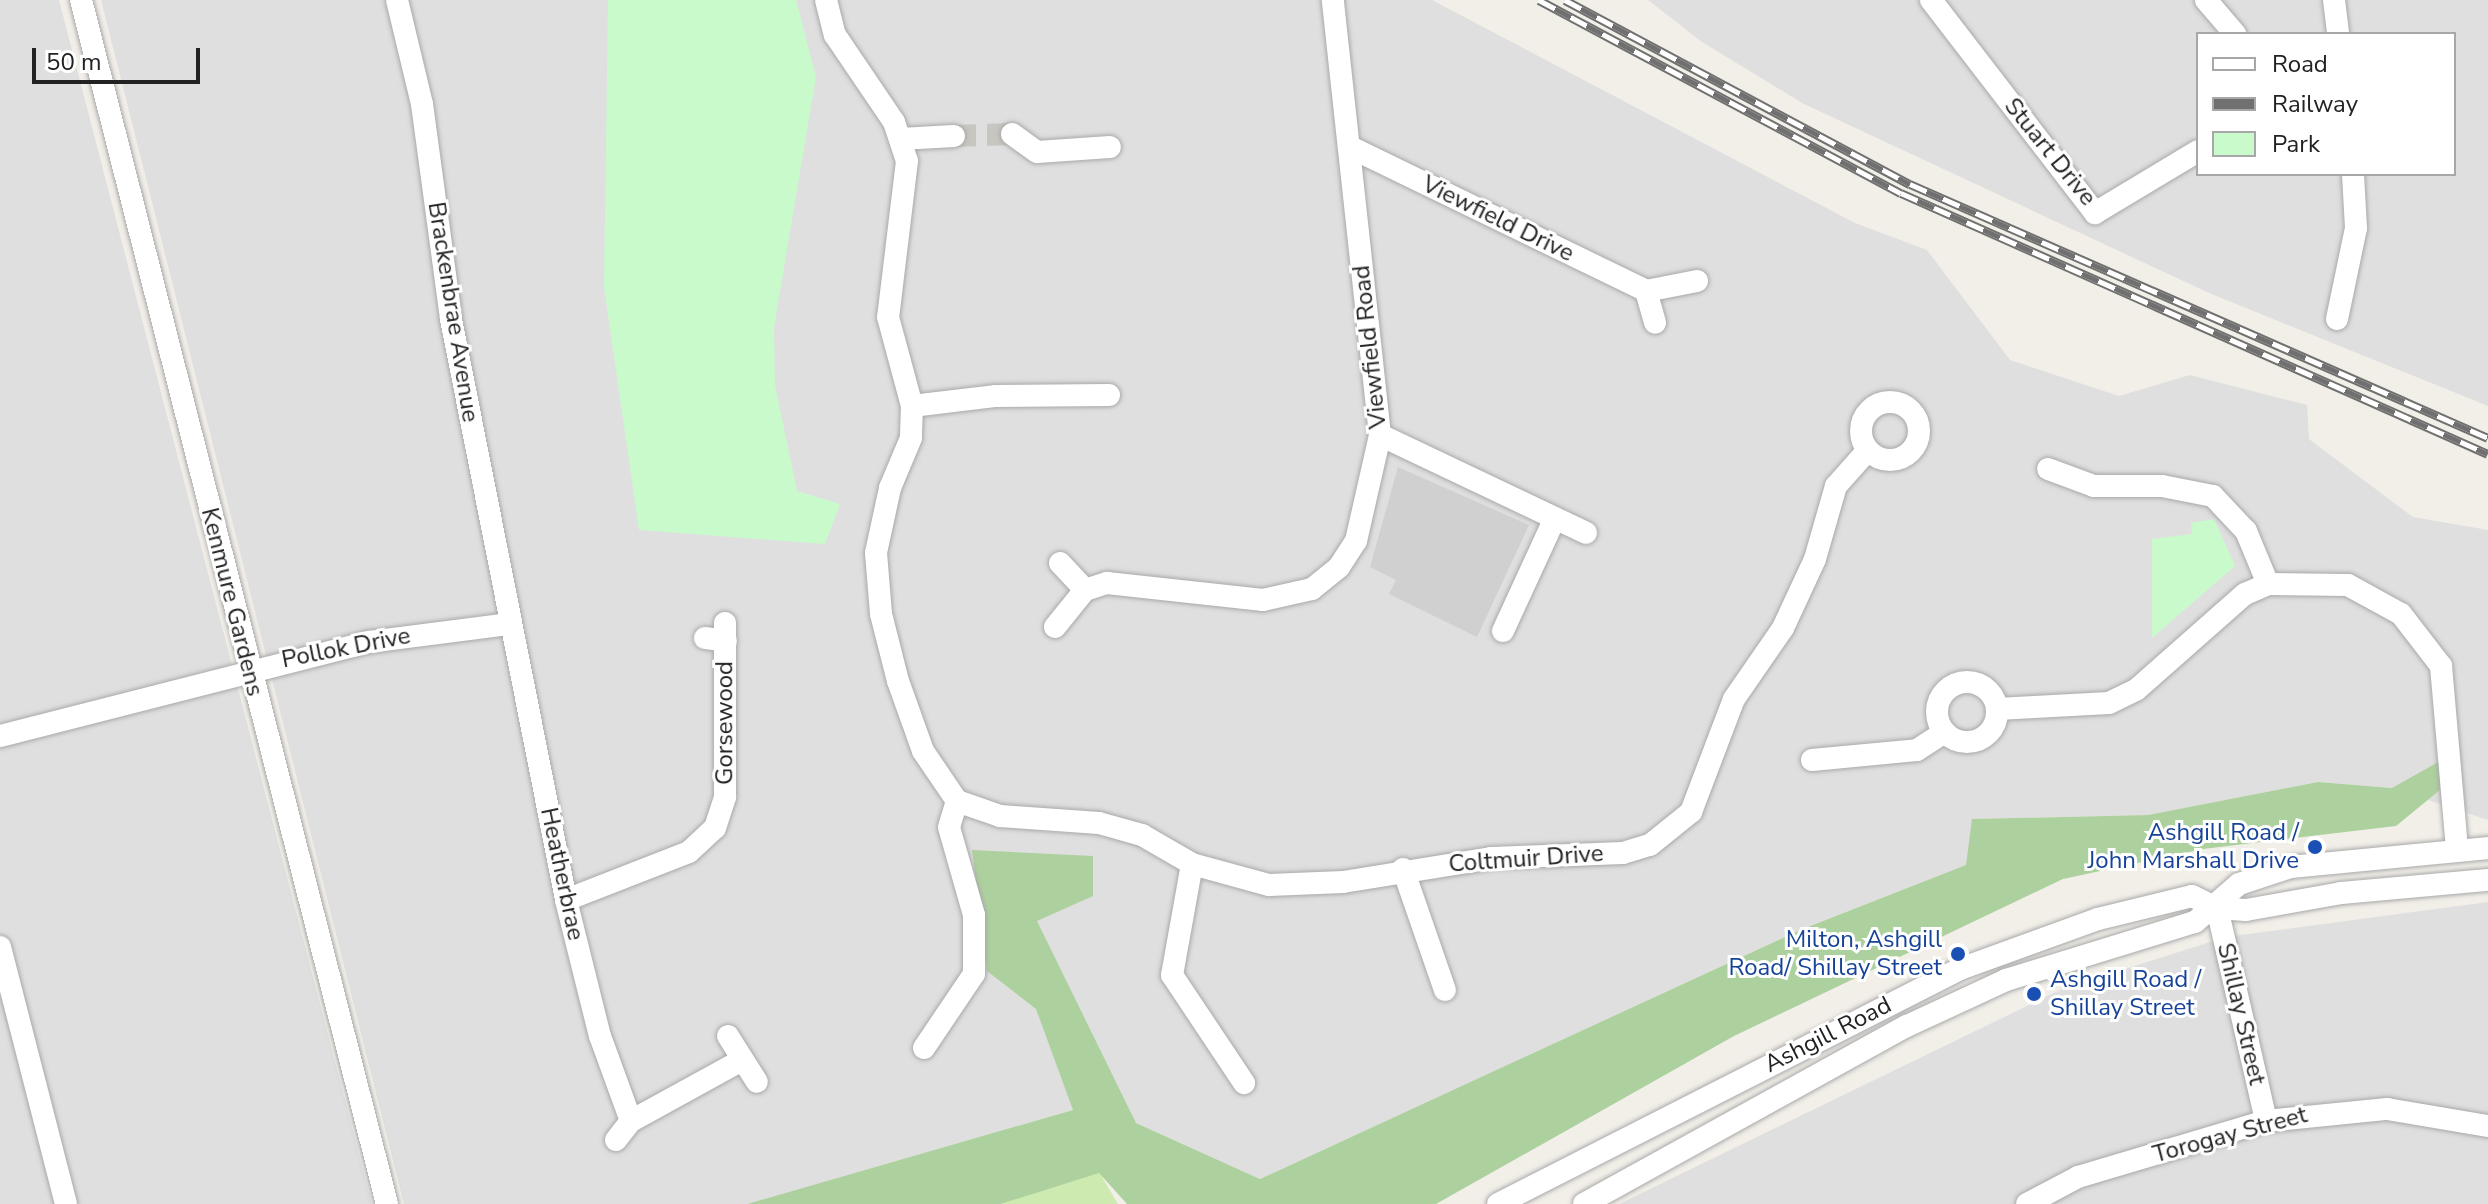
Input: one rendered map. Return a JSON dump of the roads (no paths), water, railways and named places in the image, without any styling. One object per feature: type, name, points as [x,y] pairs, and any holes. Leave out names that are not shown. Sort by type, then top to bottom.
[{"type":"street","name":"Kenmure Gardens","points":[[81,0],[248,668],[387,1204]]},
{"type":"street","name":"Brackenbrae Avenue","points":[[397,0],[422,104],[451,319],[509,624]]},
{"type":"street","points":[[826,0],[835,35],[900,139],[906,186],[890,261],[888,317],[912,406],[911,438],[890,488],[876,553],[881,614],[923,751],[957,801],[949,827],[974,915],[974,974],[924,1048]]},
{"type":"street","name":"Viewfield Road","points":[[1085,590],[1121,583],[1263,600],[1312,589],[1339,567],[1356,541],[1380,435],[1333,0]]},
{"type":"street","name":"Stuart Drive","points":[[1931,0],[2095,213],[2196,152]]},
{"type":"street","points":[[2206,0],[2233,32]]},
{"type":"street","points":[[2334,0],[2338,32]]},
{"type":"street","points":[[1012,134],[1037,152],[1110,147]]},
{"type":"street","points":[[900,139],[954,136]]},
{"type":"street","name":"Viewfield Drive","points":[[1350,147],[1646,291]]},
{"type":"street","points":[[2337,319],[2356,228],[2353,176]]},
{"type":"street","points":[[1655,323],[1646,291],[1697,281]]},
{"type":"street","points":[[912,406],[996,396],[1109,395]]},
{"type":"street","points":[[1380,435],[1586,533]]},
{"type":"street","name":"Coltmuir Drive","points":[[957,801],[1000,816],[1113,827],[1142,835],[1192,864],[1269,885],[1343,882],[1403,869],[1491,858],[1623,853],[1672,831],[1691,812],[1734,699],[1783,628],[1815,559],[1836,486],[1868,450]]},
{"type":"street","points":[[2048,469],[2094,486],[2162,486],[2213,496],[2246,531],[2268,584]]},
{"type":"street","points":[[1503,631],[1555,518]]},
{"type":"street","points":[[1055,627],[1085,590],[1060,563]]},
{"type":"street","points":[[1997,709],[2109,703],[2136,690],[2223,607],[2268,584],[2348,585],[2401,614],[2426,639],[2441,666],[2448,700],[2457,850]]},
{"type":"street","name":"Pollok Drive","points":[[0,736],[248,668],[369,642],[509,624]]},
{"type":"street","name":"Heatherbrae","points":[[509,624],[566,900],[600,1036],[631,1121]]},
{"type":"street","name":"Gorsewood","points":[[566,900],[689,852],[715,828],[725,797],[719,634]]},
{"type":"street","points":[[1980,685],[1997,709],[1993,727],[1979,739],[1961,741],[1945,732],[1937,713],[1950,687],[1980,685]]},
{"type":"street","points":[[1812,760],[1917,750],[1945,732]]},
{"type":"street","name":"Ashgill Road","points":[[1584,1204],[1907,1026],[2006,980],[2195,922],[2217,908],[2239,884],[2291,867],[2488,848]]},
{"type":"street","points":[[1192,864],[1172,975],[1244,1083]]},
{"type":"street","points":[[1403,869],[1445,990]]},
{"type":"street","name":"Ashgill Road","points":[[1498,1204],[1960,969],[2137,909],[2192,896],[2217,908],[2246,910],[2341,893],[2488,880]]},
{"type":"street","name":"Shillay Street","points":[[2217,908],[2266,1121]]},
{"type":"street","points":[[0,947],[66,1204]]},
{"type":"street","points":[[728,1036],[757,1082]]},
{"type":"street","points":[[616,1140],[631,1121],[742,1060]]},
{"type":"street","name":"Torogay Street","points":[[2027,1204],[2078,1177],[2266,1121],[2387,1109],[2488,1126]]},
{"type":"tunnel","points":[[954,136],[1012,134]]},
{"type":"railway","points":[[1539,0],[1901,193],[2488,454]]},
{"type":"railway","points":[[1565,0],[1910,184],[2488,438]]},
{"type":"place","name":"Ashgill Road / John Marshall Drive","points":[[2315,847]]},
{"type":"place","name":"Milton, Ashgill Road/ Shillay Street","points":[[1958,954]]},
{"type":"place","name":"Ashgill Road / Shillay Street","points":[[2034,994]]}]
